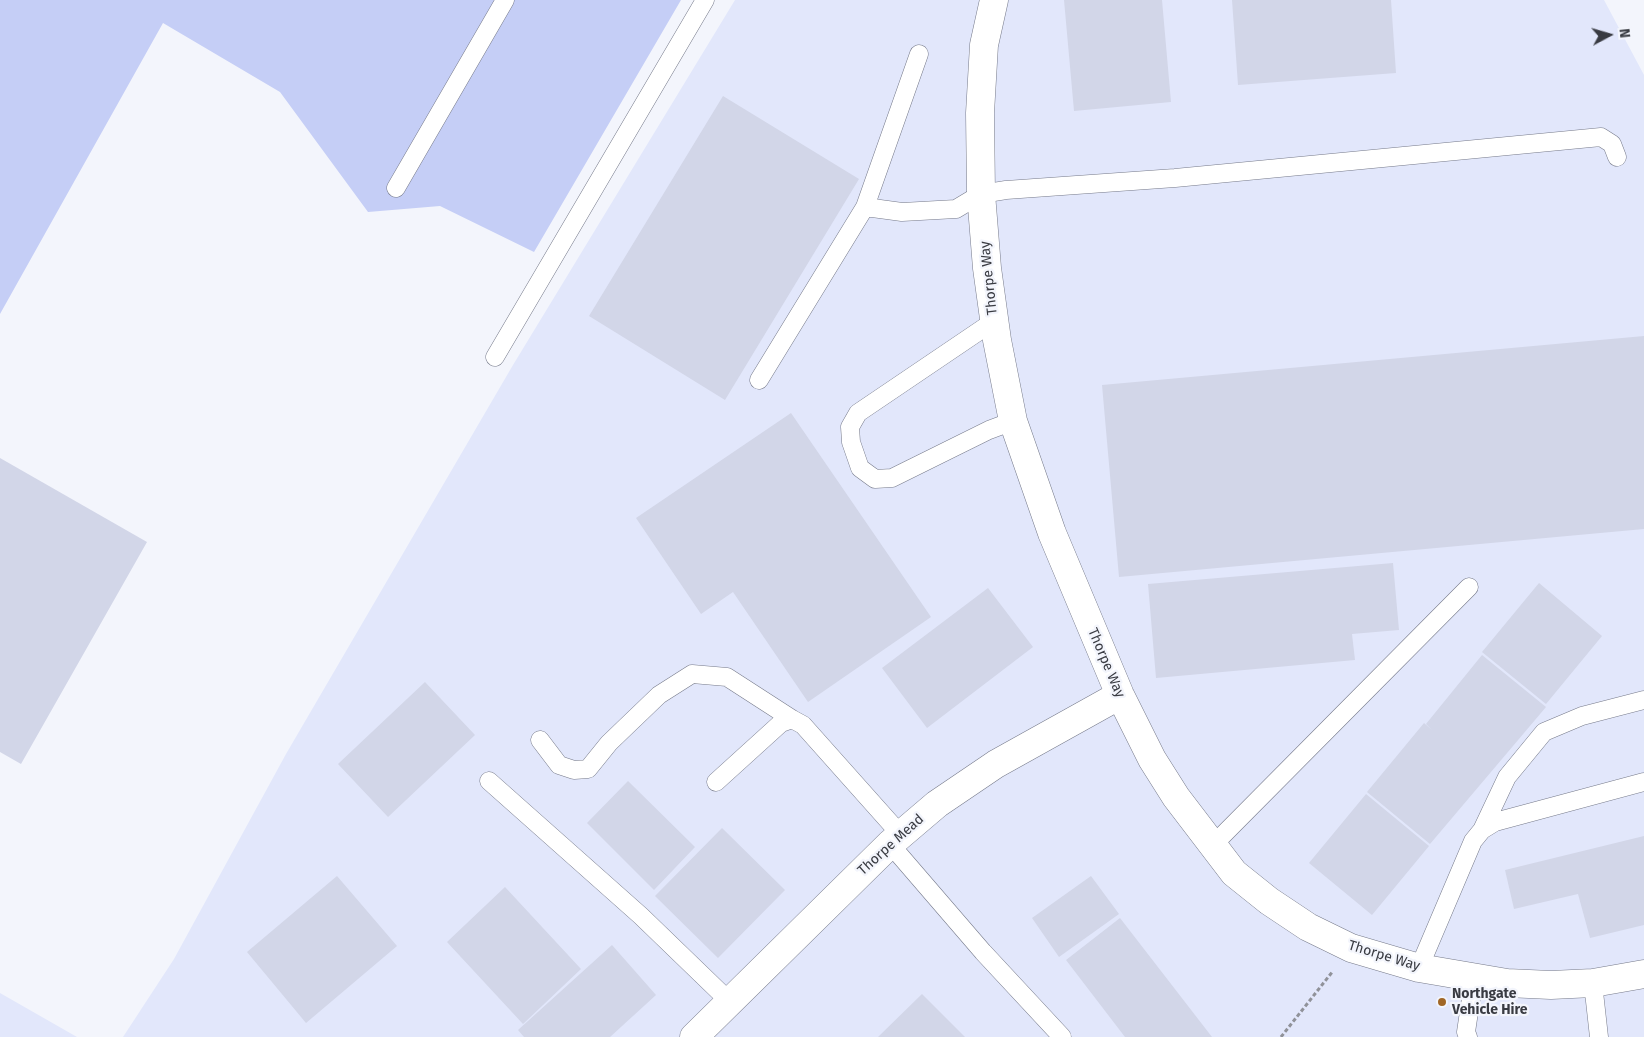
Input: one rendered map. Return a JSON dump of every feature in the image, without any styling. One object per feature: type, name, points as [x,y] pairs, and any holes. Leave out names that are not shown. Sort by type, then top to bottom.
[{"type":"street","name":"Thorpe Way","points":[[994,0],[984,45],[980,113],[981,194],[994,321],[1012,421],[1052,533],[1120,695],[1152,759],[1176,798],[1234,873],[1269,901],[1308,928],[1351,948],[1419,968],[1507,983],[1542,985],[1593,983],[1644,974]]},
{"type":"street","name":"Thorpe Mead","points":[[694,1037],[895,839],[937,804],[996,764],[1120,695]]},
{"type":"lane","points":[[396,188],[506,0]]},
{"type":"lane","points":[[495,357],[705,0]]},
{"type":"lane","points":[[759,380],[865,208],[918,54]]},
{"type":"lane","points":[[865,208],[902,212],[956,209],[981,194],[1006,190],[1194,176],[1602,137],[1612,144],[1617,156]]},
{"type":"lane","points":[[994,321],[858,413],[850,427],[851,442],[860,468],[875,479],[892,478],[989,430],[1012,421]]},
{"type":"lane","points":[[1212,846],[1469,587]]},
{"type":"lane","points":[[540,740],[559,765],[574,770],[588,769],[609,743],[658,695],[692,674],[727,677],[803,725],[983,952],[1062,1037]]},
{"type":"lane","points":[[1419,968],[1473,842],[1482,830],[1507,777],[1544,732],[1582,716],[1644,700]]},
{"type":"lane","points":[[716,782],[781,723],[792,719]]},
{"type":"lane","points":[[490,781],[641,916],[730,1002]]},
{"type":"lane","points":[[1482,830],[1495,822],[1644,782]]},
{"type":"lane","points":[[1468,1037],[1466,1032],[1474,978]]},
{"type":"lane","points":[[1593,983],[1599,1037]]},
{"type":"path","points":[[1281,1037],[1351,948]]},
{"type":"shaded area","points":[[0,0],[681,0],[534,252],[440,206],[368,212],[280,92],[163,23],[0,314]]},
{"type":"shaded area","points":[[735,0],[1604,0],[1644,75],[1644,1037],[123,1037],[174,959],[286,754],[513,365]]},
{"type":"shaded area","points":[[0,993],[77,1037],[0,1037]]},
{"type":"building","points":[[1064,0],[1162,0],[1171,102],[1074,111]]},
{"type":"building","points":[[1232,0],[1391,0],[1396,73],[1238,85]]},
{"type":"building","points":[[723,96],[859,179],[725,400],[589,316]]},
{"type":"building","points":[[1644,336],[1644,529],[1119,577],[1102,385]]},
{"type":"building","points":[[791,413],[931,617],[808,702],[733,592],[701,614],[636,518]]},
{"type":"building","points":[[0,458],[147,542],[21,764],[0,752]]},
{"type":"building","points":[[1393,563],[1399,630],[1352,634],[1355,660],[1156,678],[1148,584]]},
{"type":"building","points":[[1539,583],[1602,636],[1546,704],[1482,652]]},
{"type":"building","points":[[988,588],[1033,647],[927,728],[882,668]]},
{"type":"building","points":[[1482,655],[1546,707],[1430,844],[1367,792],[1424,723],[1432,730],[1426,724]]},
{"type":"building","points":[[425,682],[475,735],[388,817],[338,764]]},
{"type":"building","points":[[628,781],[695,847],[654,890],[587,823]]},
{"type":"building","points":[[1366,794],[1429,846],[1372,915],[1309,863]]},
{"type":"building","points":[[722,828],[785,890],[718,958],[655,896]]},
{"type":"building","points":[[1644,836],[1644,925],[1590,938],[1578,894],[1514,909],[1505,870]]},
{"type":"building","points":[[337,876],[397,946],[306,1023],[247,952]]},
{"type":"building","points":[[1091,876],[1119,914],[1059,957],[1032,918]]},
{"type":"building","points":[[505,887],[581,969],[523,1024],[447,942]]},
{"type":"building","points":[[1120,918],[1212,1037],[1125,1037],[1066,960]]},
{"type":"building","points":[[612,945],[656,995],[610,1037],[524,1037],[518,1030]]},
{"type":"building","points":[[922,994],[965,1037],[878,1037]]},
{"type":"place","name":"Northgate Vehicle Hire","points":[[1442,1002]]}]
